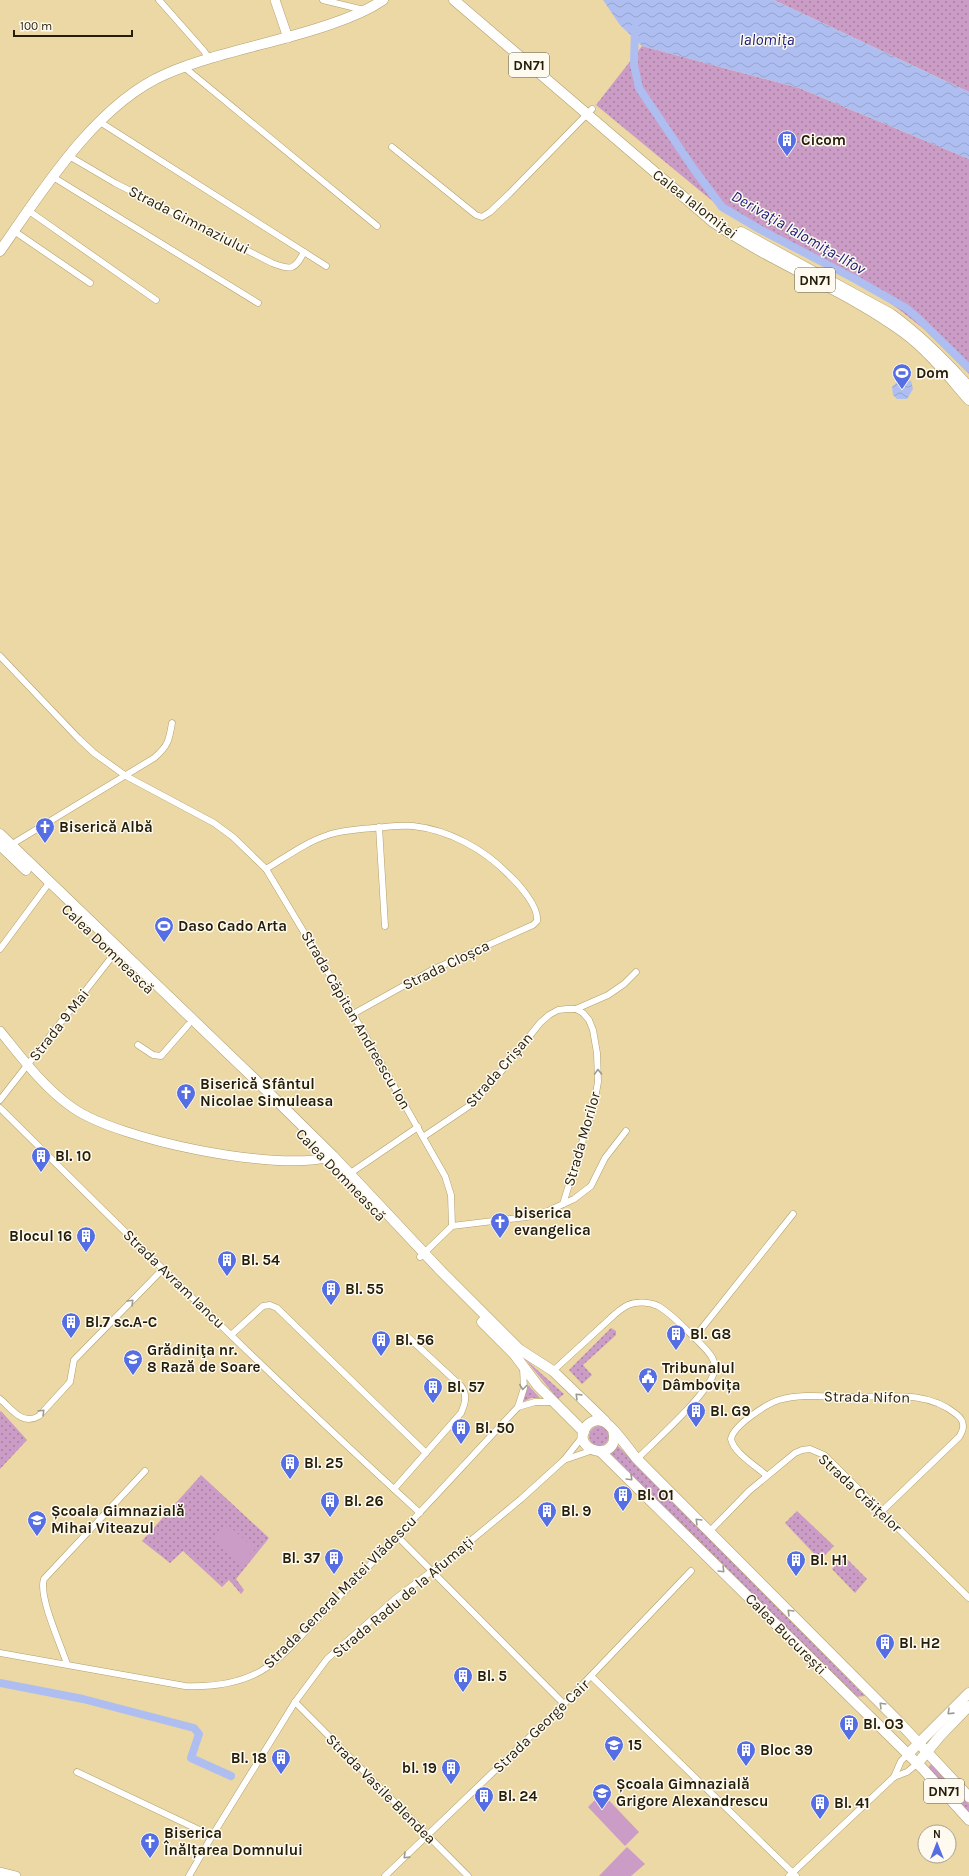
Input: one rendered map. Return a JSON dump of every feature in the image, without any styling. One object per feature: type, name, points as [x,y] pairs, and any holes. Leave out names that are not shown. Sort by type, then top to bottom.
[{"type":"main road","points":[[0,251],[69,156],[100,122],[146,84],[184,67],[288,38],[365,11],[383,0]]},
{"type":"main road","name":"Calea Ialomiței","points":[[454,0],[474,13],[589,111],[717,216],[754,240],[891,314],[929,345],[969,387]]},
{"type":"main road","name":"Calea Ialomiței","points":[[464,0],[474,13]]},
{"type":"main road","name":"Calea Ialomiței","points":[[589,111],[697,208],[725,230],[750,246],[869,310],[905,334],[942,369],[969,400]]},
{"type":"main road","name":"Calea Domnească","points":[[0,834],[3,846],[259,1083],[514,1354],[522,1366],[553,1402],[583,1434]]},
{"type":"main road","name":"Calea Domnească","points":[[116,952],[188,1025],[349,1174],[422,1255],[519,1349],[553,1371]]},
{"type":"main road","points":[[553,1371],[614,1430],[615,1434],[613,1444],[606,1450],[597,1451],[586,1445],[583,1434],[586,1427],[594,1421],[604,1421]]},
{"type":"main road","name":"Calea București","points":[[614,1430],[637,1459],[927,1752],[969,1797]]},
{"type":"main road","name":"Calea București","points":[[597,1451],[908,1754],[969,1820]]},
{"type":"main road","points":[[908,1754],[969,1693]]},
{"type":"main road","points":[[917,1764],[969,1706]]},
{"type":"street","points":[[159,0],[204,51],[210,60]]},
{"type":"street","points":[[275,0],[288,38]]},
{"type":"street","points":[[323,0],[365,11]]},
{"type":"street","points":[[184,67],[377,226]]},
{"type":"street","points":[[392,147],[476,215],[482,217],[490,212],[510,193],[589,111]]},
{"type":"street","points":[[100,122],[326,266]]},
{"type":"street","name":"Strada Gimnaziului","points":[[69,156],[115,183],[272,263],[290,269],[295,267],[304,252]]},
{"type":"street","name":"Strada Gimnaziului","points":[[53,177],[258,303]]},
{"type":"street","points":[[29,211],[156,300]]},
{"type":"street","points":[[14,231],[90,283]]},
{"type":"street","name":"Strada Căpitan Andreescu Ion","points":[[0,656],[94,753],[126,776],[214,823],[233,836],[266,868],[418,1127],[448,1186],[451,1195],[452,1226]]},
{"type":"street","points":[[3,846],[126,776],[154,758],[165,749],[169,741],[172,723]]},
{"type":"street","name":"Strada Cloșca","points":[[353,1014],[432,970],[533,925],[537,921],[533,907],[517,882],[485,854],[462,840],[434,830],[412,826],[379,827]]},
{"type":"street","points":[[266,868],[329,834],[379,827],[385,926]]},
{"type":"street","points":[[0,949],[47,886]]},
{"type":"street","name":"Strada 9 Mai","points":[[0,1100],[116,952]]},
{"type":"street","name":"Strada Crișan","points":[[423,1138],[472,1104],[544,1018],[558,1010],[576,1009],[608,994],[624,984],[636,972]]},
{"type":"street","name":"Strada Morilor","points":[[563,1204],[594,1104],[598,1082],[597,1053],[593,1030],[586,1016],[576,1009]]},
{"type":"street","points":[[138,1045],[153,1055],[161,1056],[188,1025]]},
{"type":"street","points":[[0,1031],[48,1087],[74,1109],[107,1125],[181,1147],[217,1154],[290,1160],[329,1157]]},
{"type":"street","name":"Strada Avram Iancu","points":[[0,1108],[231,1336],[420,1513]]},
{"type":"street","points":[[349,1174],[418,1127]]},
{"type":"street","points":[[422,1255],[452,1226],[527,1218],[548,1211],[582,1194],[591,1186],[605,1158],[626,1130]]},
{"type":"street","points":[[694,1338],[793,1214]]},
{"type":"street","points":[[0,1398],[20,1417],[26,1420],[34,1419],[39,1416],[70,1382],[74,1360],[163,1269]]},
{"type":"street","points":[[553,1371],[615,1315],[627,1305],[633,1303],[658,1306],[714,1358],[715,1371],[708,1385],[637,1459]]},
{"type":"street","points":[[231,1336],[263,1306],[270,1305],[277,1308],[426,1454]]},
{"type":"street","points":[[394,1489],[461,1414],[466,1395],[461,1386],[408,1337]]},
{"type":"street","name":"Strada General Matei Vlădescu","points":[[0,1653],[185,1686],[212,1686],[246,1677],[261,1671],[276,1659],[398,1537],[518,1406],[524,1388],[522,1366]]},
{"type":"street","name":"Strada Nifon","points":[[766,1476],[733,1446],[731,1439],[734,1431],[745,1421],[777,1400],[801,1397],[901,1396],[920,1398],[947,1407],[962,1421],[964,1426],[963,1431],[959,1437],[881,1512]]},
{"type":"street","points":[[518,1406],[535,1402],[553,1402]]},
{"type":"street","name":"Strada Radu de la Afumați","points":[[189,1876],[295,1702],[328,1659],[395,1599],[515,1504],[564,1460],[583,1434]]},
{"type":"street","name":"Strada Crăițelor","points":[[709,1532],[766,1476],[802,1450],[818,1451],[824,1455],[969,1598]]},
{"type":"street","name":"Strada Radu de la Afumați","points":[[564,1460],[597,1451]]},
{"type":"street","points":[[67,1664],[44,1598],[42,1585],[44,1579],[145,1471]]},
{"type":"street","points":[[398,1537],[564,1704]]},
{"type":"street","name":"Strada George Cair","points":[[385,1876],[564,1704],[691,1571]]},
{"type":"street","points":[[592,1676],[793,1875],[894,1777],[901,1761],[908,1754]]},
{"type":"street","name":"Strada Vasile Blendea","points":[[295,1702],[468,1876]]},
{"type":"street","points":[[894,1777],[907,1772],[917,1764]]},
{"type":"street","points":[[77,1772],[212,1836]]},
{"type":"street","points":[[0,1872],[16,1876]]},
{"type":"shaded area","points":[[774,0],[969,0],[969,92]]},
{"type":"shaded area","points":[[642,46],[799,88],[969,159],[969,374],[925,330],[901,311],[871,290],[746,224],[721,208],[596,105]]},
{"type":"shaded area","points":[[611,1328],[616,1331],[616,1335],[583,1365],[592,1375],[582,1384],[569,1370]]},
{"type":"shaded area","points":[[525,1359],[564,1394],[558,1399]]},
{"type":"shaded area","points":[[528,1385],[540,1398],[531,1398],[523,1402]]},
{"type":"shaded area","points":[[1,1411],[27,1440],[0,1469],[0,1412]]},
{"type":"shaded area","points":[[599,1426],[606,1429],[609,1436],[606,1443],[599,1446],[592,1443],[589,1436],[592,1429]]},
{"type":"shaded area","points":[[616,1444],[865,1696],[855,1697],[609,1452]]},
{"type":"shaded area","points":[[201,1475],[269,1538],[236,1579],[244,1590],[241,1594],[229,1580],[222,1587],[183,1551],[170,1563],[142,1541]]},
{"type":"shaded area","points":[[797,1511],[834,1546],[820,1560],[785,1523]]},
{"type":"shaded area","points":[[228,1525],[255,1549],[243,1564],[216,1539]]},
{"type":"shaded area","points":[[844,1556],[867,1579],[855,1593],[832,1569]]},
{"type":"shaded area","points":[[931,1764],[969,1804],[969,1816],[927,1769]]},
{"type":"shaded area","points":[[602,1793],[639,1832],[625,1846],[588,1807]]},
{"type":"shaded area","points":[[627,1847],[645,1864],[631,1876],[599,1876]]},
{"type":"water","name":"Ialomița","points":[[603,0],[774,0],[969,92],[969,159],[799,88],[642,46],[620,25]]},
{"type":"water","name":"Dom","points":[[904,379],[911,381],[913,389],[907,399],[897,399],[893,395],[892,387],[897,382]]},
{"type":"waterway","name":"Derivația Ialomița-Ilfov","points":[[635,28],[634,65],[639,88],[693,168],[722,207],[761,230],[855,279],[906,308],[969,368]]},
{"type":"waterway","points":[[0,1683],[83,1699],[194,1728],[199,1734],[191,1758],[231,1776]]},
{"type":"place","name":"Cicom","points":[[787,157]]},
{"type":"place","name":"Dom","points":[[902,390]]},
{"type":"place","name":"Biserică Albă","points":[[45,844]]},
{"type":"place","name":"Daso Cado Arta","points":[[164,943]]},
{"type":"place","name":"Biserică Sfântul Nicolae Simuleasa","points":[[186,1110]]},
{"type":"place","name":"Bl. 10","points":[[41,1173]]},
{"type":"place","name":"biserica evangelica","points":[[500,1239]]},
{"type":"place","name":"Blocul 16","points":[[86,1253]]},
{"type":"place","name":"Bl. 54","points":[[227,1277]]},
{"type":"place","name":"Bl. 55","points":[[331,1306]]},
{"type":"place","name":"Bl.7 sc.A-C","points":[[71,1339]]},
{"type":"place","name":"Bl. G8","points":[[676,1351]]},
{"type":"place","name":"Bl. 56","points":[[381,1357]]},
{"type":"place","name":"Grădiniţa nr. 8 Rază de Soare","points":[[133,1376]]},
{"type":"place","name":"Tribunalul Dâmbovița","points":[[648,1394]]},
{"type":"place","name":"Bl. 57","points":[[433,1404]]},
{"type":"place","name":"Bl. G9","points":[[696,1428]]},
{"type":"place","name":"Bl. 50","points":[[461,1445]]},
{"type":"place","name":"Bl. 25","points":[[290,1480]]},
{"type":"place","name":"Bl. O1","points":[[623,1512]]},
{"type":"place","name":"Bl. 26","points":[[330,1518]]},
{"type":"place","name":"Bl. 9","points":[[547,1528]]},
{"type":"place","name":"Școala Gimnazială Mihai Viteazul","points":[[37,1537]]},
{"type":"place","name":"Bl. 37","points":[[334,1575]]},
{"type":"place","name":"Bl. H1","points":[[796,1577]]},
{"type":"place","name":"Bl. H2","points":[[885,1660]]},
{"type":"place","name":"Bl. 5","points":[[463,1693]]},
{"type":"place","name":"Bl. O3","points":[[849,1741]]},
{"type":"place","name":"15","points":[[614,1762]]},
{"type":"place","name":"Bloc 39","points":[[746,1767]]},
{"type":"place","name":"Bl. 18","points":[[281,1775]]},
{"type":"place","name":"bl. 19","points":[[451,1785]]},
{"type":"place","name":"Școala Gimnazială Grigore Alexandrescu","points":[[602,1810]]},
{"type":"place","name":"Bl. 24","points":[[484,1813]]},
{"type":"place","name":"Bl. 41","points":[[820,1820]]},
{"type":"place","name":"Biserica Înălțarea Domnului","points":[[150,1859]]}]
